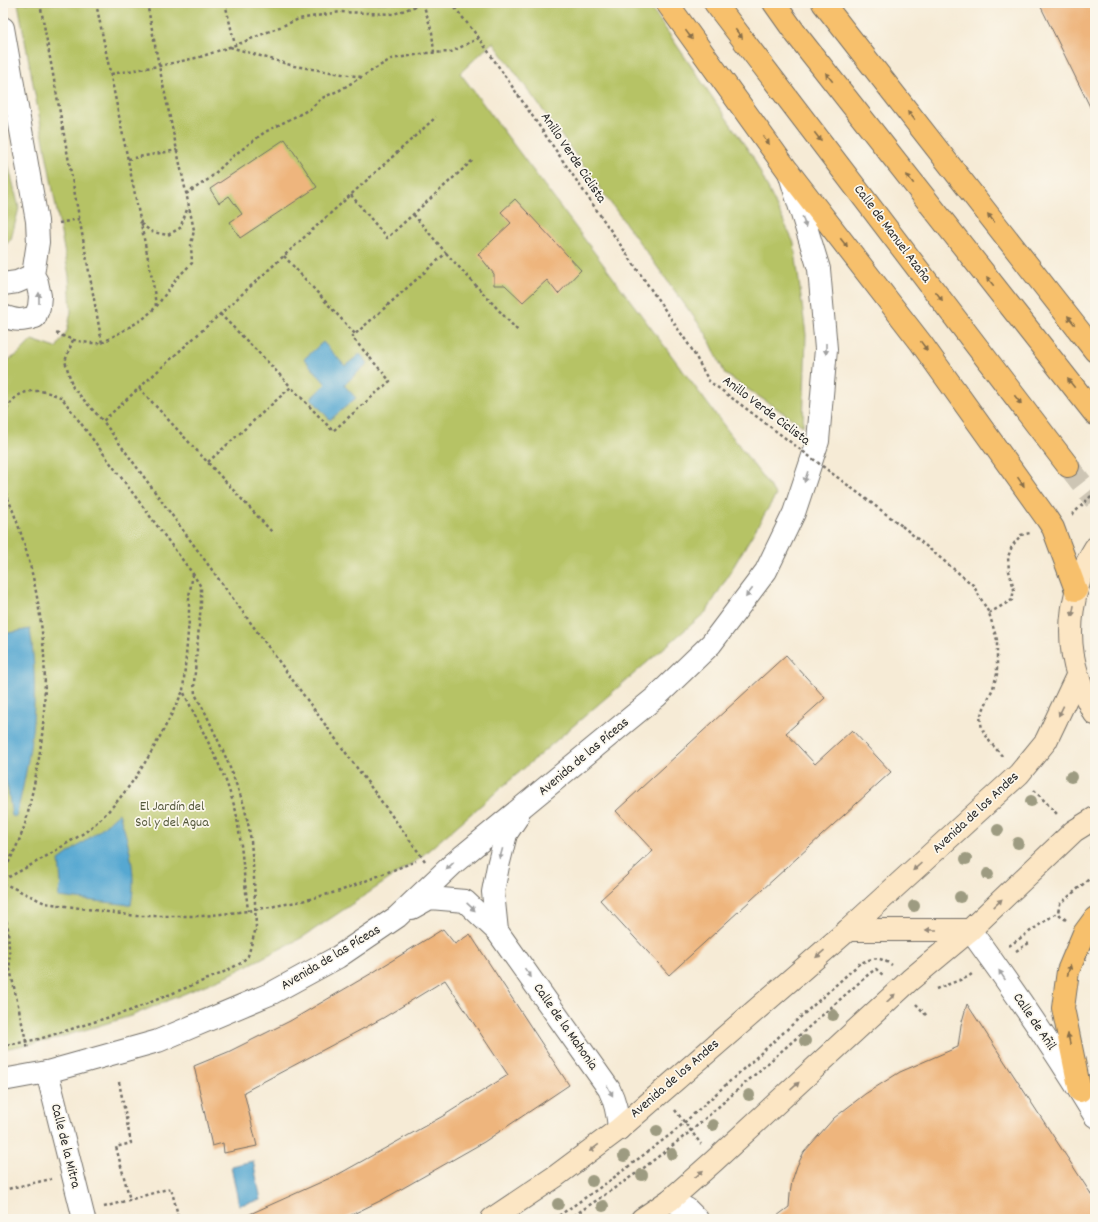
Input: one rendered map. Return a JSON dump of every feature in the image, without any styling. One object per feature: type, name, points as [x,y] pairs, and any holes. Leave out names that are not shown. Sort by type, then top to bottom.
[{"type":"highway","points":[[667,3],[788,171],[921,343],[1053,528],[1076,590]]},
{"type":"highway","name":"Calle de Manuel Azaña","points":[[715,3],[1068,466]]},
{"type":"highway","points":[[774,3],[796,34],[1095,414]]},
{"type":"highway","points":[[823,3],[1095,351]]},
{"type":"highway","points":[[1080,1091],[1063,1008],[1068,971],[1084,933],[1095,918]]},
{"type":"main road","points":[[1095,548],[1087,561],[1076,590],[1071,618],[1072,648],[1077,676],[1095,714]]},
{"type":"main road","name":"Avenida de los Andes","points":[[493,1219],[556,1176],[619,1129],[848,930],[1019,774],[1046,741],[1077,676]]},
{"type":"main road","points":[[642,1219],[670,1200],[910,980],[970,930],[1074,831],[1095,818]]},
{"type":"main road","points":[[848,930],[970,930]]},
{"type":"street","points":[[3,28],[37,221],[38,242],[33,275],[37,282],[40,296],[39,307],[35,317],[24,321],[13,320],[3,316]]},
{"type":"street","name":"Avenida de las Píceas","points":[[3,1080],[47,1072],[158,1041],[272,993],[338,957],[397,917],[454,863],[656,697],[711,644],[766,571],[794,513],[818,441],[826,349],[818,269],[788,171]]},
{"type":"street","points":[[3,284],[17,282],[33,275]]},
{"type":"street","points":[[497,931],[494,892],[498,866],[506,834],[524,806]]},
{"type":"street","name":"Calle de la Mahonia","points":[[397,917],[430,898],[465,901],[497,931],[609,1089],[617,1108],[619,1129]]},
{"type":"street","name":"Calle de Añil","points":[[970,930],[1048,1041],[1095,1116]]},
{"type":"street","name":"Calle de la Mitra","points":[[47,1072],[84,1219]]},
{"type":"street","points":[[670,1200],[687,1208],[697,1219]]},
{"type":"path","points":[[40,3],[102,343]]},
{"type":"path","points":[[96,3],[153,283],[156,307]]},
{"type":"path","points":[[56,333],[73,340],[91,344],[102,343],[143,319],[156,307],[177,278],[192,263],[191,245],[194,230],[159,66],[148,3]]},
{"type":"path","points":[[225,3],[235,45]]},
{"type":"path","points":[[111,74],[200,57],[235,45],[299,19],[340,12],[394,14],[423,3],[432,32],[434,53]]},
{"type":"path","name":"Anillo Verde Ciclista","points":[[451,3],[479,38],[691,348],[709,380],[902,526],[973,585],[989,613],[997,640],[996,674],[980,718],[982,729],[997,750]]},
{"type":"path","points":[[186,194],[209,180],[233,156],[265,132],[310,109],[322,98],[340,90],[391,59],[451,52],[479,38]]},
{"type":"path","points":[[229,47],[294,66],[361,77]]},
{"type":"path","points":[[103,421],[436,118]]},
{"type":"path","points":[[128,159],[177,150]]},
{"type":"path","points":[[351,195],[387,238],[473,160]]},
{"type":"path","points":[[141,223],[152,232],[168,235],[180,228],[189,206]]},
{"type":"path","points":[[413,214],[446,253],[518,331]]},
{"type":"path","points":[[55,224],[79,218]]},
{"type":"path","points":[[220,314],[265,359],[332,431],[390,381],[352,337],[446,253]]},
{"type":"path","points":[[284,256],[355,334]]},
{"type":"path","points":[[73,340],[65,361],[74,388],[103,421],[425,862]]},
{"type":"path","points":[[208,462],[291,387]]},
{"type":"path","points":[[140,388],[272,532]]},
{"type":"path","points":[[3,414],[14,399],[24,393],[44,391],[50,392],[62,398],[193,574],[201,587],[201,604],[194,683],[195,694],[227,760],[244,804],[251,841],[256,909],[256,928],[248,956],[241,963],[193,986],[129,1011],[39,1039],[3,1046]]},
{"type":"path","points":[[3,487],[14,512],[30,563],[43,628],[46,690],[40,761],[24,829],[3,874]]},
{"type":"path","points":[[1070,517],[1095,492]]},
{"type":"path","points":[[989,613],[1012,600],[1014,589],[1009,571],[1008,557],[1012,546],[1021,535]]},
{"type":"path","points":[[3,880],[48,856],[83,833],[112,807],[137,774],[160,738],[183,691],[193,574]]},
{"type":"path","points":[[183,691],[216,758],[226,781],[236,811],[248,911]]},
{"type":"path","points":[[1034,789],[1062,819]]},
{"type":"path","points":[[3,883],[45,903],[136,916],[203,916],[248,911],[302,901],[340,891],[416,861]]},
{"type":"path","points":[[3,903],[8,929],[10,969],[28,1050]]},
{"type":"path","points":[[1012,944],[1058,912]]},
{"type":"path","points":[[1016,951],[1029,942]]},
{"type":"path","points":[[554,1219],[608,1182],[675,1131],[859,964],[871,958],[879,958],[893,966]]},
{"type":"path","points":[[569,1219],[642,1170],[691,1131],[870,973],[876,969],[887,978]]},
{"type":"path","points":[[933,990],[968,977]]},
{"type":"path","points":[[911,1000],[928,1017]]},
{"type":"path","points":[[119,1082],[131,1143],[116,1147],[130,1200]]},
{"type":"path","points":[[672,1107],[702,1146]]},
{"type":"path","points":[[3,1190],[52,1178]]},
{"type":"path","points":[[104,1207],[171,1188],[179,1219]]},
{"type":"green space","name":"El Jardín del Sol y del Agua","points":[[18,3],[648,3],[753,157],[794,243],[806,335],[803,426],[725,374],[707,335],[493,42],[460,73],[776,495],[707,611],[416,861],[303,937],[229,975],[131,1016],[51,1040],[3,1049],[3,363],[17,355],[32,340],[56,348],[67,331],[71,312],[69,276]]},
{"type":"green space","points":[[3,143],[19,208],[11,239],[3,248]]},
{"type":"water","points":[[323,342],[345,366],[360,354],[368,363],[344,385],[356,398],[330,420],[311,398],[326,384],[304,359]]},
{"type":"water","points":[[30,629],[34,677],[33,724],[22,793],[16,817],[12,816],[3,768],[3,634]]},
{"type":"water","points":[[119,813],[131,858],[133,893],[131,905],[58,897],[61,883],[59,860],[96,833]]},
{"type":"water","points":[[253,1161],[261,1200],[239,1205],[231,1166]]},
{"type":"building","points":[[1039,3],[1095,3],[1095,117]]},
{"type":"building","points":[[285,139],[317,187],[240,238],[230,222],[242,214],[229,196],[219,203],[210,189]]},
{"type":"building","points":[[515,199],[581,270],[558,294],[547,280],[523,302],[505,285],[494,285],[494,274],[478,254],[511,223],[501,212]]},
{"type":"building","points":[[786,655],[825,698],[786,733],[815,764],[852,730],[891,772],[669,975],[600,900],[653,851],[616,811]]},
{"type":"building","points":[[443,929],[455,944],[470,934],[569,1085],[484,1142],[382,1200],[343,1219],[239,1219],[339,1174],[443,1116],[508,1075],[445,980],[383,1018],[244,1092],[257,1146],[224,1153],[223,1143],[212,1146],[194,1066],[228,1052],[290,1021]]},
{"type":"building","points":[[967,1004],[1095,1200],[1095,1219],[773,1219],[789,1207],[792,1181],[804,1152],[834,1118],[865,1094],[900,1072],[958,1047],[961,1025]]},
{"type":"tunnel","points":[[1068,466],[1095,500]]}]
